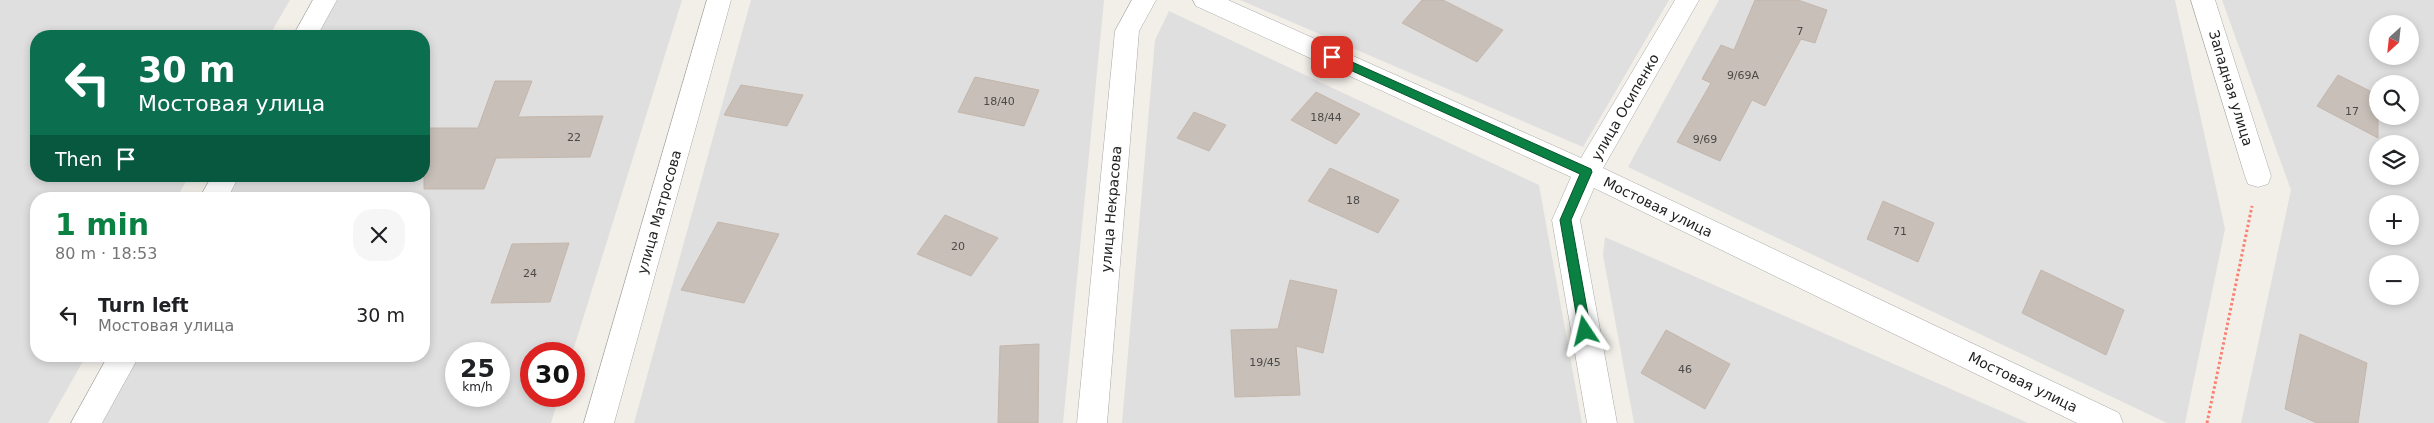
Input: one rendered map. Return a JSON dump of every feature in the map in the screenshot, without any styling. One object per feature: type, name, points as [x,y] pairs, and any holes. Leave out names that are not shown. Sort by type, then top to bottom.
[{"type":"street","points":[[308,30],[325,0]]},
{"type":"street","name":"улица Матросова","points":[[599,423],[719,0]]},
{"type":"street","name":"улица Некрасова","points":[[1092,423],[1127,31],[1144,0]]},
{"type":"street","name":"Мостовая улица","points":[[1205,0],[1587,172],[2108,423]]},
{"type":"street","name":"улица Осипенко","points":[[1602,423],[1566,220],[1587,172],[1687,0]]},
{"type":"street","name":"Западная улица","points":[[2203,0],[2258,176]]},
{"type":"street","points":[[86,423],[121,362]]},
{"type":"path","points":[[2207,423],[2258,176]]},
{"type":"shaded area","points":[[0,0],[290,0],[272,30],[30,30],[30,182],[186,182],[180,192],[30,192],[30,362],[83,362],[48,423],[0,423]]},
{"type":"shaded area","points":[[337,0],[682,0],[576,342],[520,342],[520,407],[556,407],[551,423],[101,423],[135,362],[430,362],[430,192],[230,192],[235,182],[430,182],[430,30],[320,30]]},
{"type":"shaded area","points":[[751,0],[1104,0],[1063,423],[634,423]]},
{"type":"shaded area","points":[[1240,0],[1669,0],[1583,147]]},
{"type":"shaded area","points":[[1719,0],[2175,0],[2225,229],[2185,423],[2167,423],[1628,167]]},
{"type":"shaded area","points":[[2222,0],[2434,0],[2434,423],[2241,423],[2291,190]]},
{"type":"shaded area","points":[[1169,11],[1539,185],[1582,423],[1122,423],[1155,40]]},
{"type":"shaded area","points":[[1605,237],[2028,423],[1634,423],[1603,255]]},
{"type":"building","points":[[1422,0],[1443,0],[1503,30],[1477,62],[1402,23]]},
{"type":"building","points":[[1755,0],[1798,0],[1827,10],[1815,43],[1801,39],[1765,106],[1752,100],[1720,161],[1677,142],[1711,83],[1702,79],[1721,45],[1734,50]]},
{"type":"building","points":[[2338,75],[2369,90],[2369,125],[2378,125],[2378,135],[2372,135],[2317,106]]},
{"type":"building","points":[[975,77],[1039,90],[1024,126],[958,112]]},
{"type":"building","points":[[495,81],[532,81],[518,117],[603,116],[590,157],[496,158],[484,189],[424,189],[424,182],[430,182],[430,128],[478,128]]},
{"type":"building","points":[[741,85],[803,95],[787,126],[724,115]]},
{"type":"building","points":[[1316,92],[1360,114],[1336,144],[1291,120]]},
{"type":"building","points":[[1194,112],[1226,125],[1209,151],[1177,138]]},
{"type":"building","points":[[1330,168],[1399,200],[1378,233],[1308,201]]},
{"type":"building","points":[[1883,201],[1934,223],[1918,262],[1867,239]]},
{"type":"building","points":[[945,215],[998,238],[971,276],[917,254]]},
{"type":"building","points":[[718,222],[779,234],[744,303],[681,290]]},
{"type":"building","points":[[569,243],[550,302],[491,303],[512,244]]},
{"type":"building","points":[[2041,270],[2124,310],[2106,355],[2022,313]]},
{"type":"building","points":[[1290,280],[1337,290],[1323,353],[1296,346],[1300,395],[1235,397],[1231,330],[1278,329]]},
{"type":"building","points":[[1666,330],[1730,364],[1705,409],[1641,373]]},
{"type":"building","points":[[2300,334],[2367,363],[2358,423],[2317,423],[2285,409]]},
{"type":"building","points":[[1039,344],[1038,423],[998,423],[1000,346]]},
{"type":"route","points":[[1332,57],[1587,172],[1566,220],[1585,331]]}]
